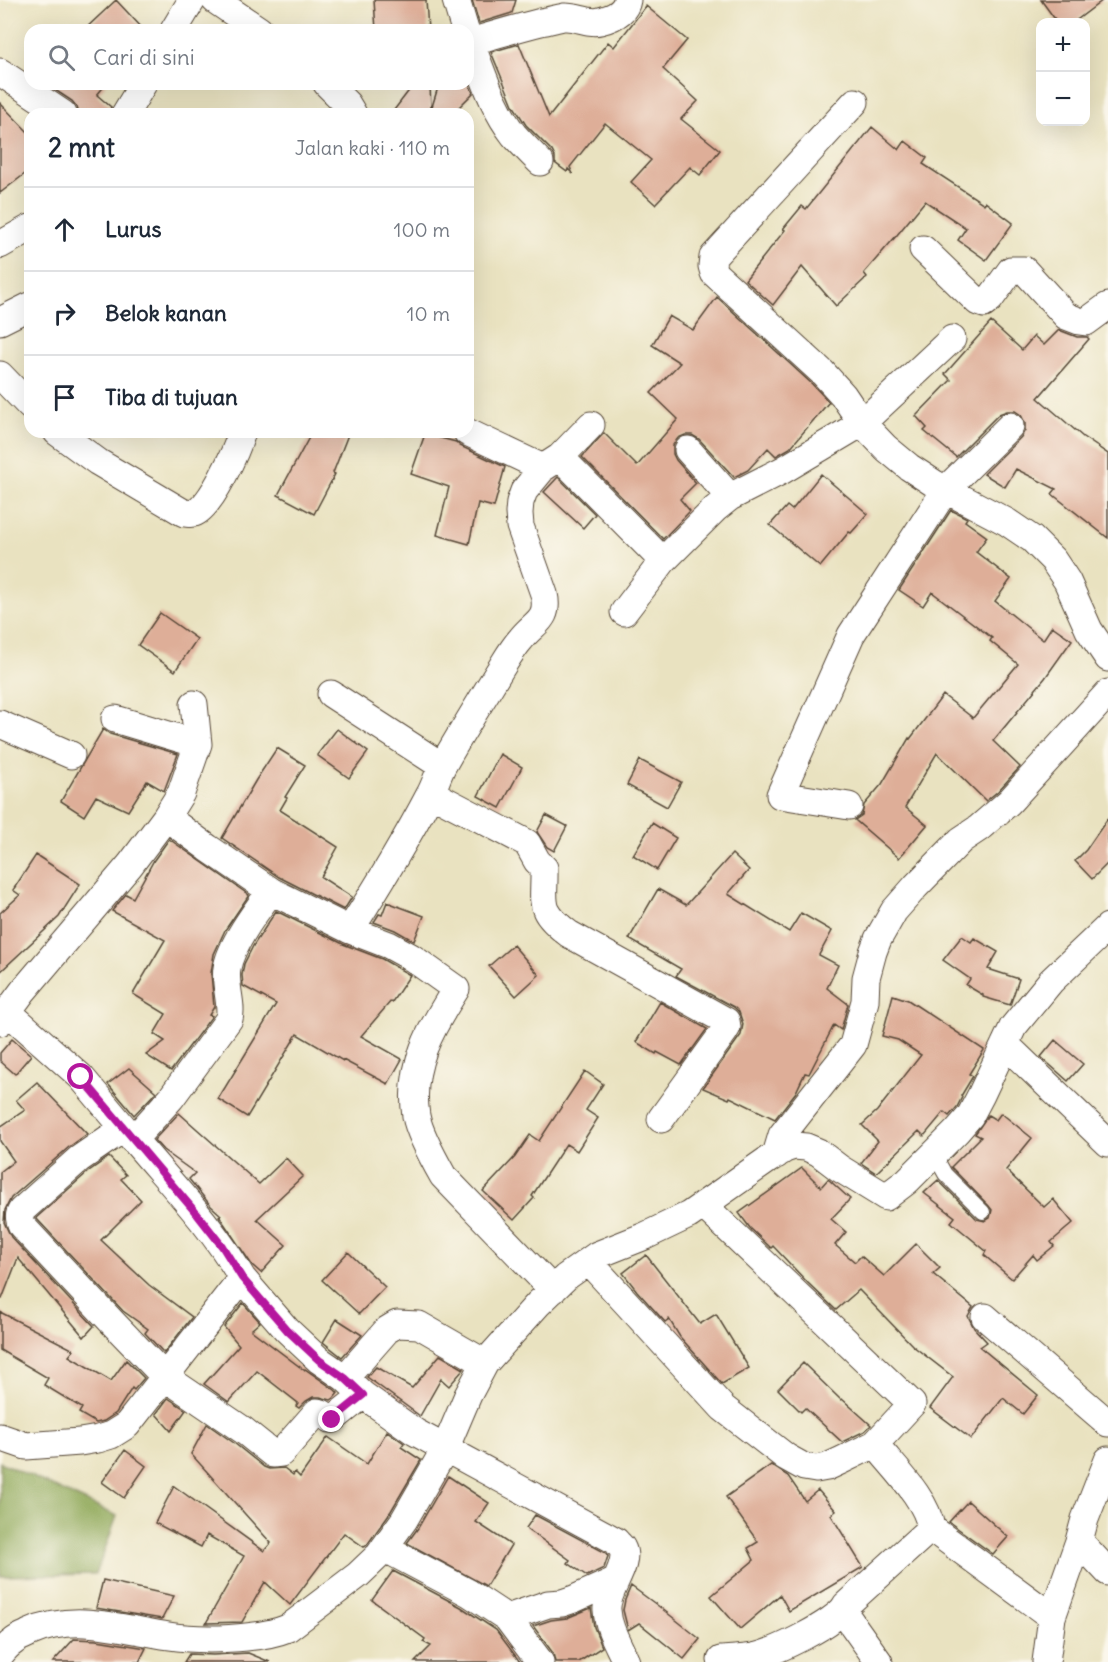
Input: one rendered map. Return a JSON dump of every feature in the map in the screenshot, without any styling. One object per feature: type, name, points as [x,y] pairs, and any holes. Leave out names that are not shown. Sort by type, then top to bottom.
[{"type":"street","points":[[178,24],[192,0]]},
{"type":"street","points":[[215,0],[250,24]]},
{"type":"street","points":[[456,0],[464,24]]},
{"type":"street","points":[[474,35],[564,17],[601,21],[621,13],[626,7],[627,0]]},
{"type":"street","points":[[474,52],[487,87],[502,117],[540,162]]},
{"type":"street","points":[[0,72],[24,88]]},
{"type":"street","points":[[27,90],[54,108]]},
{"type":"street","points":[[128,108],[139,90]]},
{"type":"street","points":[[333,90],[349,108]]},
{"type":"street","points":[[855,102],[713,257],[714,273],[823,373],[843,395],[862,423],[886,448],[935,484],[1007,522],[1032,539],[1053,560],[1067,581],[1089,630],[1108,658]]},
{"type":"street","points":[[0,245],[24,231]]},
{"type":"street","points":[[923,249],[978,302],[984,304],[1011,270],[1024,270],[1066,316],[1073,320],[1086,322],[1108,306]]},
{"type":"street","points":[[0,321],[24,309]]},
{"type":"street","points":[[624,612],[663,561],[715,509],[730,497],[783,470],[862,423],[952,339]]},
{"type":"street","points":[[0,375],[24,400]]},
{"type":"street","points":[[350,930],[383,878],[431,793],[442,765],[516,645],[544,615],[546,606],[544,594],[520,526],[520,502],[525,491],[591,425]]},
{"type":"street","points":[[849,806],[780,795],[851,635],[946,489],[1010,426]]},
{"type":"street","points":[[474,434],[552,462],[663,561]]},
{"type":"street","points":[[65,438],[98,462],[189,514],[205,505],[231,461],[241,438]]},
{"type":"street","points":[[688,450],[730,497]]},
{"type":"street","points":[[776,1155],[782,1135],[853,1045],[865,1001],[866,978],[873,952],[894,911],[961,840],[1010,802],[1108,693]]},
{"type":"street","points":[[332,694],[442,765]]},
{"type":"street","points":[[194,704],[198,744],[181,793],[166,817],[123,873],[3,1016],[27,1027],[81,1077],[203,1222],[222,1246],[242,1278],[287,1330],[319,1360],[415,1432],[616,1541],[623,1549],[624,1558],[606,1606],[608,1623],[626,1662]]},
{"type":"street","points":[[115,719],[198,744]]},
{"type":"street","points":[[0,724],[71,755]]},
{"type":"street","points":[[431,793],[527,843],[537,861],[544,868],[543,897],[547,912],[561,928],[726,1021],[727,1027],[724,1032],[661,1119]]},
{"type":"street","points":[[166,817],[271,891],[350,930],[389,945],[411,957],[456,989],[433,1025],[420,1055],[414,1085],[416,1117],[430,1153],[443,1176],[553,1290]]},
{"type":"street","points":[[271,891],[251,918],[227,967],[226,989],[230,1015],[226,1024],[171,1098],[129,1134],[79,1159],[20,1212],[20,1221],[71,1279],[165,1377],[243,1430],[273,1454],[281,1453],[317,1412],[332,1420],[387,1330],[397,1324],[418,1325],[485,1363]]},
{"type":"street","points":[[7,1647],[42,1627],[68,1622],[97,1623],[194,1639],[255,1636],[288,1628],[380,1555],[404,1520],[445,1449],[468,1395],[485,1363],[538,1304],[566,1277],[597,1256],[689,1215],[785,1149],[794,1146],[806,1147],[818,1152],[886,1197],[934,1154],[970,1116],[1013,1028],[1051,981],[1108,927]]},
{"type":"street","points":[[1005,1044],[1108,1143]]},
{"type":"street","points":[[588,1262],[723,1408],[786,1457],[804,1467],[816,1469],[827,1467],[875,1444],[912,1404],[703,1205]]},
{"type":"street","points":[[0,1437],[26,1446],[80,1442],[98,1440],[127,1425],[242,1278]]},
{"type":"street","points":[[985,1317],[1108,1423]]},
{"type":"street","points":[[875,1444],[904,1478],[925,1509],[930,1518],[931,1528],[1052,1617]]},
{"type":"street","points":[[1046,1662],[1052,1617],[1085,1519],[1108,1460]]},
{"type":"street","points":[[721,1660],[755,1656],[822,1626],[844,1610],[846,1605],[931,1528]]},
{"type":"street","points":[[1079,1541],[1108,1572]]},
{"type":"street","points":[[384,1548],[469,1593],[507,1618],[540,1662]]},
{"type":"street","points":[[507,1618],[548,1604],[574,1599],[616,1580]]},
{"type":"street","points":[[844,1610],[879,1662]]},
{"type":"lane","points":[[934,1154],[943,1171],[983,1212]]},
{"type":"green space","points":[[0,1462],[117,1516],[96,1574],[0,1576]]},
{"type":"building","points":[[116,0],[138,24],[90,24]]},
{"type":"building","points":[[374,0],[426,0],[428,24],[376,24]]},
{"type":"building","points":[[472,0],[516,0],[512,13],[479,23]]},
{"type":"building","points":[[1041,0],[1103,0],[1079,18],[1054,18]]},
{"type":"building","points":[[646,6],[687,40],[663,69],[698,101],[681,119],[720,150],[700,175],[690,167],[655,204],[631,182],[651,160],[605,123],[570,167],[573,174],[555,163],[552,151],[526,125],[513,105],[491,52],[519,44],[549,117],[608,42],[614,47]]},
{"type":"building","points":[[55,90],[101,90],[97,95],[111,107],[77,108],[72,101]]},
{"type":"building","points":[[409,90],[430,90],[431,108],[396,108]]},
{"type":"building","points":[[437,90],[472,90],[473,93],[458,108],[432,108]]},
{"type":"building","points":[[0,103],[24,128],[24,175],[0,193]]},
{"type":"building","points":[[872,127],[899,150],[905,141],[927,158],[923,164],[984,204],[985,202],[1013,223],[986,260],[958,240],[966,228],[925,201],[864,273],[867,277],[836,306],[802,267],[773,305],[745,280],[802,206],[806,209]]},
{"type":"building","points":[[717,297],[829,402],[790,448],[776,456],[768,448],[748,470],[734,477],[699,439],[692,435],[678,438],[673,445],[673,454],[696,483],[680,499],[690,511],[663,539],[582,457],[604,433],[637,466],[678,419],[651,393],[680,363],[652,345],[669,316],[693,330]]},
{"type":"building","points":[[991,322],[1022,350],[1034,336],[1044,345],[1059,330],[1089,339],[1038,398],[1083,437],[1108,454],[1108,538],[1052,494],[1056,489],[1016,469],[1005,487],[984,474],[1021,437],[1025,430],[1025,423],[1021,415],[1015,411],[999,414],[956,457],[924,431],[927,428],[916,416],[951,380],[945,374]]},
{"type":"building","points":[[309,438],[347,438],[333,473],[335,474],[314,514],[278,495]]},
{"type":"building","points":[[424,438],[440,438],[456,442],[505,467],[494,507],[478,503],[469,544],[437,535],[449,487],[411,474]]},
{"type":"building","points":[[821,474],[868,514],[851,533],[849,532],[820,567],[770,525],[787,506],[792,510]]},
{"type":"building","points":[[558,477],[595,514],[583,528],[544,492]]},
{"type":"building","points":[[951,510],[967,518],[965,521],[987,537],[976,552],[1011,579],[995,601],[1043,640],[1052,626],[1072,640],[1045,678],[993,741],[1020,767],[986,801],[937,753],[905,807],[927,825],[899,858],[855,820],[862,815],[864,805],[882,784],[909,738],[943,695],[973,718],[1018,664],[990,641],[992,638],[932,592],[923,606],[899,590]]},
{"type":"building","points":[[160,613],[197,639],[175,671],[138,645]]},
{"type":"building","points":[[103,729],[110,734],[178,754],[164,791],[147,781],[128,811],[96,796],[84,816],[61,801]]},
{"type":"building","points":[[337,729],[368,752],[349,778],[317,755]]},
{"type":"building","points":[[277,748],[305,765],[285,797],[287,798],[280,810],[338,847],[321,877],[352,897],[344,910],[279,877],[222,838]]},
{"type":"building","points":[[500,754],[522,767],[500,808],[478,796]]},
{"type":"building","points":[[640,760],[681,782],[667,807],[627,785]]},
{"type":"building","points":[[546,815],[567,826],[554,851],[547,847],[537,832]]},
{"type":"building","points":[[1108,818],[1108,863],[1092,879],[1075,861],[1086,850]]},
{"type":"building","points":[[652,823],[676,838],[657,870],[633,855]]},
{"type":"building","points":[[169,839],[249,895],[225,930],[214,954],[211,973],[214,1007],[209,1015],[212,1016],[171,1071],[146,1055],[165,1041],[154,1034],[166,1014],[133,994],[165,940],[112,911],[126,894],[133,898],[154,860]]},
{"type":"building","points":[[732,854],[749,870],[728,894],[789,932],[801,913],[832,931],[819,955],[838,965],[827,988],[848,1004],[841,1030],[834,1025],[809,1074],[805,1073],[796,1092],[775,1119],[730,1097],[729,1099],[703,1088],[741,1035],[743,1024],[739,1012],[734,1007],[676,976],[681,969],[629,939],[658,889],[686,905]]},
{"type":"building","points":[[36,855],[80,884],[59,917],[0,972],[0,913],[20,895],[13,890]]},
{"type":"building","points":[[387,902],[424,916],[414,941],[374,922],[379,914],[382,915]]},
{"type":"building","points":[[276,911],[343,944],[382,959],[410,975],[392,1002],[361,1036],[402,1059],[388,1084],[297,1034],[247,1117],[218,1099],[276,1004],[243,986],[242,975],[244,964],[253,946]]},
{"type":"building","points":[[962,936],[971,942],[974,938],[998,952],[988,969],[1019,979],[1010,1005],[983,997],[966,985],[970,979],[943,960]]},
{"type":"building","points":[[513,945],[539,975],[516,996],[489,966]]},
{"type":"building","points":[[893,995],[908,1000],[984,1050],[969,1074],[973,1076],[957,1107],[949,1116],[944,1112],[924,1136],[919,1131],[876,1173],[861,1163],[878,1141],[862,1125],[877,1111],[921,1055],[898,1040],[882,1036]]},
{"type":"building","points":[[660,1002],[707,1029],[681,1065],[636,1042]]},
{"type":"building","points":[[12,1039],[31,1055],[15,1074],[0,1061],[0,1053]]},
{"type":"building","points":[[1055,1040],[1083,1064],[1068,1081],[1041,1057]]},
{"type":"building","points":[[129,1068],[156,1092],[134,1115],[108,1084]]},
{"type":"building","points":[[585,1071],[603,1084],[586,1110],[598,1118],[577,1151],[566,1144],[532,1196],[534,1198],[514,1220],[483,1191],[515,1157],[530,1135],[539,1141]]},
{"type":"building","points":[[37,1082],[87,1134],[11,1198],[5,1210],[4,1222],[11,1237],[94,1326],[84,1337],[18,1258],[2,1299],[0,1299],[0,1172],[14,1161],[0,1141],[0,1127],[25,1110],[16,1100]]},
{"type":"building","points":[[179,1113],[259,1184],[286,1158],[303,1176],[257,1219],[286,1245],[261,1273],[252,1265],[219,1216],[221,1215],[189,1179],[195,1173],[163,1150],[154,1140]]},
{"type":"building","points":[[1001,1113],[1032,1138],[1006,1170],[1044,1207],[1053,1199],[1073,1223],[1051,1242],[1054,1246],[1037,1260],[1033,1255],[1012,1279],[984,1255],[986,1251],[951,1222],[955,1217],[924,1193],[938,1180],[977,1219],[985,1221],[990,1218],[992,1210],[989,1206],[951,1167],[981,1137],[975,1134],[988,1115],[996,1120]]},
{"type":"building","points":[[109,1157],[126,1175],[121,1179],[141,1200],[101,1240],[149,1285],[192,1317],[164,1353],[145,1333],[148,1329],[123,1311],[36,1218],[89,1171]]},
{"type":"building","points":[[802,1168],[821,1187],[828,1179],[850,1199],[831,1219],[846,1232],[835,1245],[855,1262],[861,1256],[884,1276],[916,1244],[940,1268],[933,1274],[973,1307],[968,1316],[974,1328],[987,1342],[980,1347],[1038,1395],[1023,1414],[1003,1398],[971,1439],[930,1408],[953,1377],[913,1346],[859,1290],[836,1310],[773,1246],[771,1248],[750,1228],[739,1213]]},
{"type":"building","points":[[348,1252],[385,1287],[359,1314],[322,1280]]},
{"type":"building","points":[[646,1255],[700,1324],[716,1314],[749,1368],[722,1384],[680,1337],[669,1319],[665,1322],[623,1273]]},
{"type":"building","points":[[243,1303],[260,1322],[251,1330],[335,1390],[338,1393],[334,1398],[331,1400],[313,1397],[299,1408],[296,1406],[298,1403],[257,1371],[229,1402],[204,1384],[239,1345],[224,1327]]},
{"type":"building","points":[[0,1312],[74,1350],[69,1356],[111,1381],[126,1360],[144,1378],[134,1390],[132,1388],[116,1413],[96,1423],[79,1413],[82,1408],[44,1385],[48,1378],[0,1350]]},
{"type":"building","points":[[337,1319],[362,1335],[342,1357],[323,1342]]},
{"type":"building","points":[[440,1355],[464,1369],[449,1386],[441,1379],[420,1416],[367,1377],[376,1367],[412,1388]]},
{"type":"building","points":[[803,1363],[871,1425],[865,1431],[842,1442],[805,1408],[801,1412],[778,1389]]},
{"type":"building","points":[[168,1398],[186,1410],[171,1431],[156,1414]]},
{"type":"building","points":[[207,1424],[264,1467],[284,1468],[293,1475],[295,1472],[300,1477],[328,1437],[367,1464],[387,1431],[404,1443],[401,1447],[421,1460],[391,1511],[367,1545],[364,1547],[344,1533],[290,1605],[265,1582],[242,1622],[206,1623],[244,1556],[207,1535],[201,1547],[155,1523],[174,1486],[264,1551],[271,1543],[191,1454]]},
{"type":"building","points":[[125,1450],[146,1466],[124,1498],[102,1482]]},
{"type":"building","points":[[771,1465],[788,1476],[805,1501],[818,1490],[836,1511],[831,1515],[863,1567],[789,1611],[780,1595],[740,1629],[711,1596],[754,1560],[748,1548],[758,1542],[726,1497]]},
{"type":"building","points":[[448,1476],[489,1503],[476,1522],[511,1545],[486,1586],[407,1543]]},
{"type":"building","points":[[968,1501],[1008,1537],[993,1554],[949,1522]]},
{"type":"building","points":[[535,1515],[606,1553],[608,1556],[604,1568],[587,1576],[568,1563],[570,1560],[526,1528]]},
{"type":"building","points":[[393,1571],[461,1607],[496,1630],[520,1662],[415,1662],[431,1646],[423,1642],[425,1639],[372,1600]]},
{"type":"building","points":[[103,1580],[174,1596],[162,1619],[96,1608]]},
{"type":"building","points":[[631,1586],[700,1639],[684,1659],[639,1623],[628,1630],[623,1610]]},
{"type":"building","points":[[591,1608],[594,1627],[602,1647],[579,1662],[555,1662],[553,1653],[533,1626],[567,1618]]},
{"type":"building","points":[[74,1639],[97,1640],[146,1648],[139,1662],[53,1662]]},
{"type":"building","points":[[248,1653],[270,1662],[184,1662],[189,1654]]},
{"type":"route","points":[[81,1077],[197,1214],[234,1263],[242,1278],[287,1330],[319,1360],[345,1378],[363,1395],[332,1420]]}]
